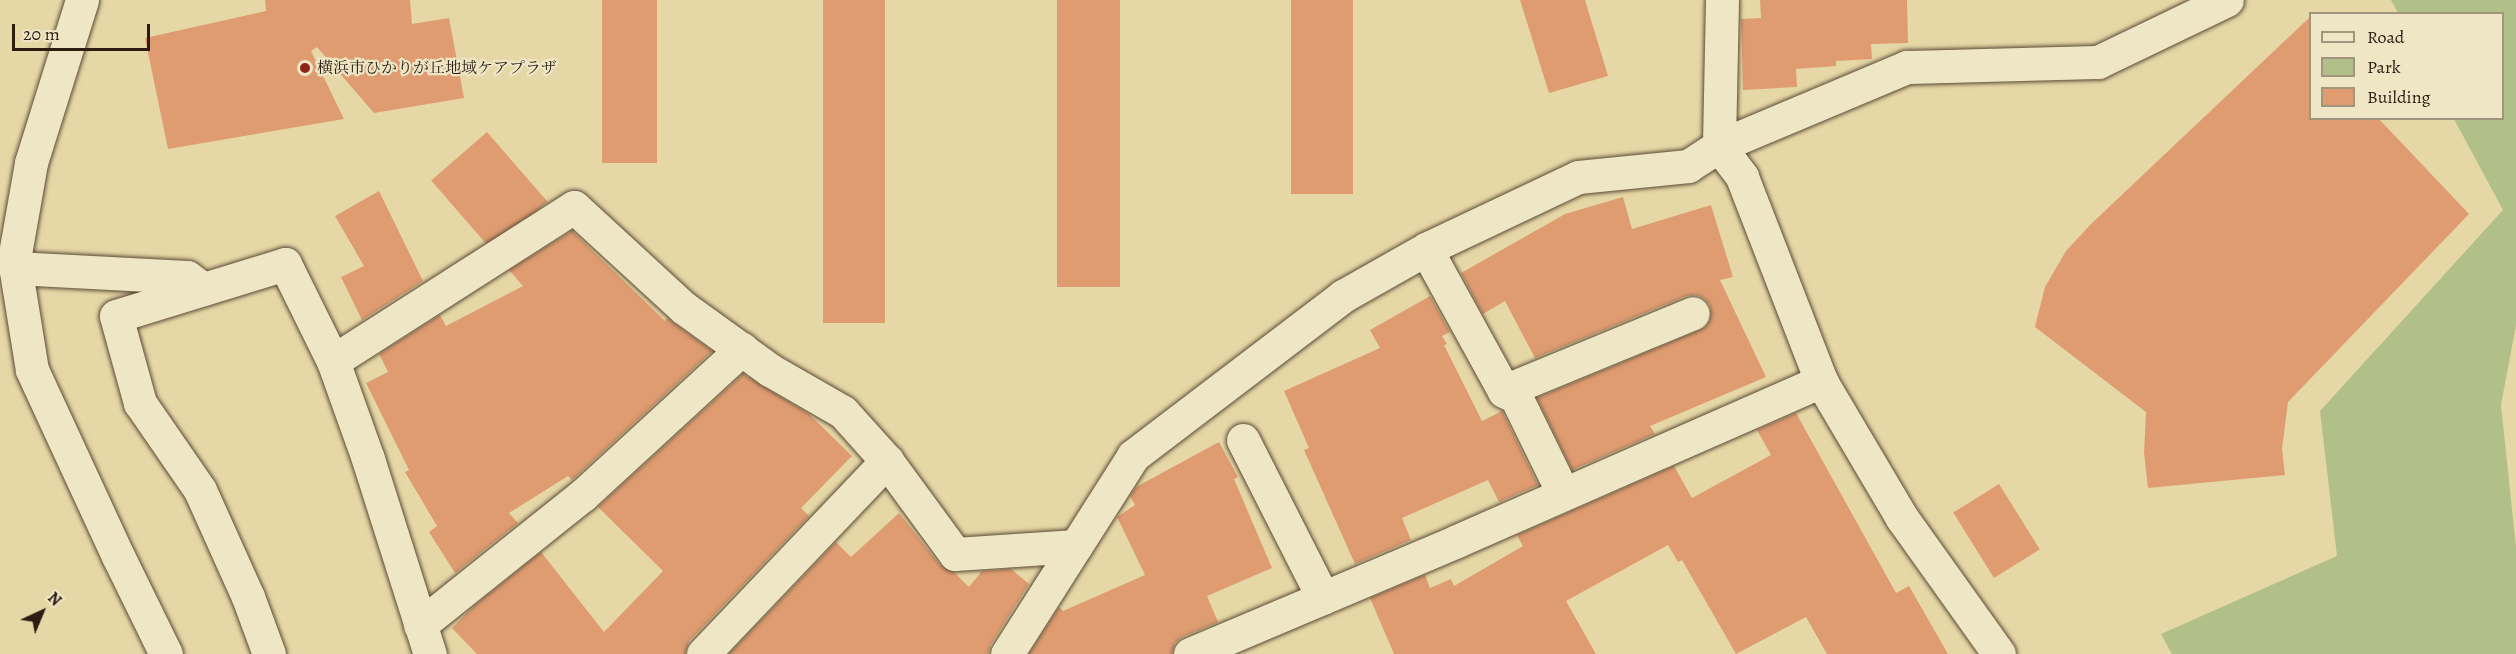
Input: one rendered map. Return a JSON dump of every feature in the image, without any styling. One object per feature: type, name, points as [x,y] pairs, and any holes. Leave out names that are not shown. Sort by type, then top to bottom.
[{"type":"street","points":[[82,0],[31,163],[14,259],[15,268],[32,370],[166,654]]},
{"type":"street","points":[[1722,0],[1719,146],[1743,177],[1821,381],[1902,518],[2000,654]]},
{"type":"street","points":[[1007,654],[1133,456],[1342,296],[1426,249],[1578,177],[1688,166],[1719,146],[1907,67],[2098,62],[2227,0]]},
{"type":"street","points":[[333,362],[574,207],[684,308],[770,370],[843,412],[887,461],[955,554],[1076,546]]},
{"type":"street","points":[[1426,249],[1504,391],[1516,398],[1563,494]]},
{"type":"street","points":[[269,654],[248,597],[200,490],[140,403],[116,316],[285,264],[333,362],[368,459],[425,640],[742,349]]},
{"type":"street","points":[[15,268],[187,277],[203,289]]},
{"type":"street","points":[[1504,391],[1693,313]]},
{"type":"street","points":[[1190,654],[1821,381]]},
{"type":"street","points":[[1243,440],[1323,598]]},
{"type":"street","points":[[703,654],[887,461]]},
{"type":"green space","points":[[2391,0],[2516,0],[2516,325],[2501,405],[2516,547],[2516,654],[2172,654],[2161,634],[2337,556],[2320,411],[2503,210],[2455,120],[2504,120],[2504,12],[2397,12]]},
{"type":"building","name":"横浜市ひかりが丘地域ケアプラザ","points":[[265,0],[410,0],[412,24],[449,18],[464,98],[374,113],[317,47],[311,51],[344,119],[168,149],[145,38],[266,11]]},
{"type":"building","points":[[602,0],[657,0],[657,163],[602,163]]},
{"type":"building","points":[[823,0],[885,0],[885,323],[823,323]]},
{"type":"building","points":[[1057,0],[1120,0],[1120,287],[1057,287]]},
{"type":"building","points":[[1291,0],[1353,0],[1353,194],[1291,194]]},
{"type":"building","points":[[1520,0],[1585,0],[1608,76],[1549,93]]},
{"type":"building","points":[[1760,0],[1907,0],[1908,43],[1871,44],[1872,59],[1836,61],[1836,66],[1796,69],[1797,87],[1743,90],[1741,19],[1761,18]]},
{"type":"building","points":[[2309,18],[2309,120],[2380,120],[2469,214],[2288,402],[2282,449],[2285,475],[2148,488],[2144,453],[2146,412],[2035,327],[2045,287],[2066,251],[2091,224]]},
{"type":"building","points":[[487,132],[547,201],[492,250],[431,181]]},
{"type":"building","points":[[379,191],[423,281],[362,320],[341,277],[364,266],[335,216]]},
{"type":"building","points":[[1623,197],[1632,229],[1711,205],[1733,277],[1720,280],[1766,377],[1650,426],[1655,434],[1572,470],[1537,398],[1700,330],[1707,325],[1711,316],[1710,305],[1704,298],[1696,295],[1686,296],[1535,358],[1505,301],[1483,314],[1461,273],[1565,214]]},
{"type":"building","points":[[572,231],[665,321],[667,318],[712,351],[572,480],[568,476],[509,513],[518,523],[455,573],[429,532],[437,526],[405,472],[409,470],[366,383],[388,372],[379,354],[440,315],[446,326],[523,286],[509,270]]},
{"type":"building","points":[[1430,296],[1450,332],[1442,336],[1447,344],[1444,345],[1482,421],[1502,411],[1538,485],[1499,502],[1488,480],[1402,518],[1411,540],[1355,564],[1304,450],[1309,448],[1284,391],[1380,348],[1370,330]]},
{"type":"building","points":[[743,374],[809,414],[852,456],[801,508],[809,516],[689,641],[685,654],[477,654],[452,628],[475,605],[541,552],[604,632],[663,571],[598,507]]},
{"type":"building","points":[[1796,413],[1896,593],[1909,586],[1948,654],[1827,654],[1806,617],[1736,654],[1682,560],[1678,562],[1668,545],[1566,601],[1596,654],[1394,654],[1370,598],[1425,575],[1430,588],[1451,579],[1454,586],[1523,546],[1517,535],[1674,466],[1692,498],[1771,455],[1757,430]]},
{"type":"building","points":[[1219,442],[1238,477],[1234,479],[1272,568],[1207,596],[1218,622],[1182,637],[1175,643],[1172,654],[1029,654],[1059,607],[1063,611],[1145,575],[1117,517],[1135,505],[1130,496],[1136,487]]},
{"type":"building","points":[[1999,484],[2040,549],[1994,578],[1953,513]]},
{"type":"building","points":[[899,513],[940,565],[955,573],[969,587],[982,571],[1011,569],[1029,584],[991,644],[988,654],[729,654],[836,542],[851,557]]},
{"type":"place","name":"横浜市ひかりが丘地域ケアプラザ","points":[[305,68]]}]
